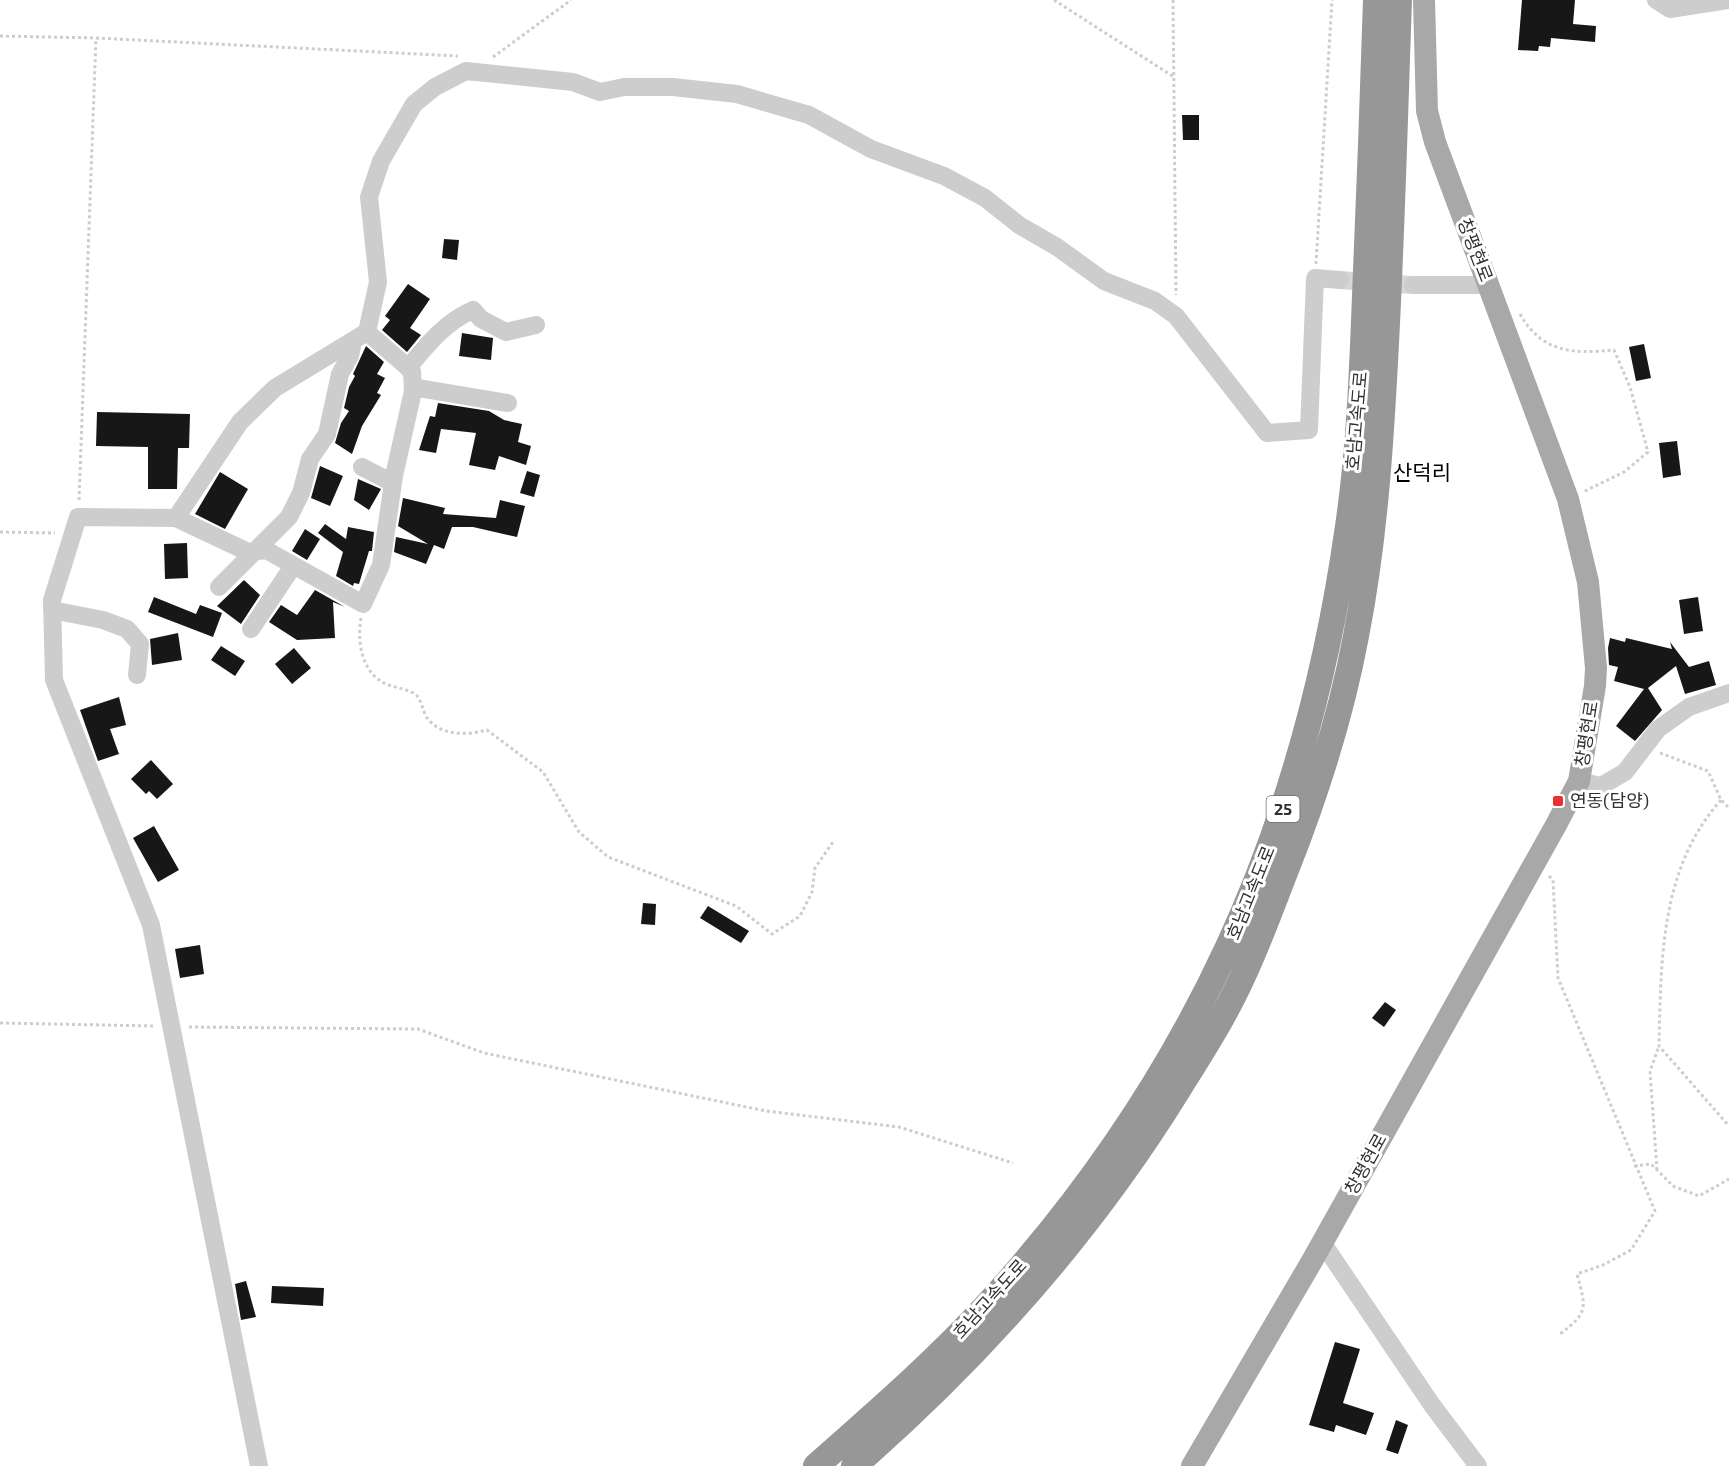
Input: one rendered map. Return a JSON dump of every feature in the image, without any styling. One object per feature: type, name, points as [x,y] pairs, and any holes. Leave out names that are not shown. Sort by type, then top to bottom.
[{"type":"highway","name":"호남고속도로","points":[[816,1466],[908,1385],[989,1303],[1065,1213],[1122,1139],[1175,1053],[1215,979],[1251,899],[1305,745],[1329,643],[1348,530],[1360,405],[1377,0]]},
{"type":"highway","name":"호남고속도로","points":[[854,1466],[942,1386],[1006,1317],[1077,1234],[1142,1149],[1198,1059],[1242,978],[1303,827],[1329,751],[1356,636],[1369,554],[1382,433],[1399,0]]},
{"type":"main road","name":"창평현로","points":[[1192,1466],[1322,1242],[1579,781],[1596,668],[1588,582],[1568,499],[1435,142],[1427,111],[1424,0]]},
{"type":"street","points":[[1656,0],[1670,9],[1729,0]]},
{"type":"street","points":[[219,586],[240,564],[258,551],[289,516],[302,493],[310,459],[327,434],[340,374],[359,337],[378,282],[369,197],[381,162],[414,104],[467,64],[573,82],[600,92],[624,87],[674,87],[737,94],[809,115],[871,149],[944,176],[985,198],[1019,225],[1057,247],[1104,281],[1155,301],[1176,316],[1267,434],[1309,430],[1315,278],[1340,280]]},
{"type":"street","points":[[1413,285],[1488,285]]},
{"type":"street","points":[[408,368],[439,333],[462,315],[473,310],[481,319],[506,332],[537,325]]},
{"type":"street","points":[[259,1466],[151,925],[54,680],[52,600],[76,525],[176,518],[248,552],[266,550],[363,604],[381,565],[393,483],[412,387],[412,371],[359,337]]},
{"type":"street","points":[[176,518],[240,422],[275,388],[359,337]]},
{"type":"street","points":[[412,387],[508,403]]},
{"type":"street","points":[[362,467],[393,483]]},
{"type":"street","points":[[251,629],[293,566]]},
{"type":"street","points":[[52,610],[103,620],[127,628],[140,644],[137,675]]},
{"type":"street","points":[[1579,781],[1601,786],[1624,772],[1658,729],[1689,707],[1729,693]]},
{"type":"street","points":[[1322,1242],[1431,1405],[1479,1466]]},
{"type":"path","points":[[0,36],[96,38],[467,64],[491,58],[571,0]]},
{"type":"path","points":[[1054,0],[1174,77]]},
{"type":"path","points":[[1173,0],[1176,316]]},
{"type":"path","points":[[1315,278],[1332,0]]},
{"type":"path","points":[[0,532],[76,525],[96,38]]},
{"type":"path","points":[[1517,308],[1529,330],[1546,343],[1579,353],[1614,350],[1630,387],[1642,426],[1648,453],[1624,472],[1568,499]]},
{"type":"path","points":[[363,604],[360,624],[362,657],[369,670],[385,683],[400,686],[417,696],[428,719],[452,733],[470,734],[488,729],[543,772],[579,832],[608,857],[736,906],[772,934],[800,916],[812,892],[815,868],[833,842]]},
{"type":"path","points":[[1645,746],[1708,771],[1721,800],[1729,808]]},
{"type":"path","points":[[1657,1170],[1650,1071],[1659,1046],[1662,968],[1668,906],[1687,853],[1707,816],[1721,800]]},
{"type":"path","points":[[1536,860],[1553,880],[1558,978],[1654,1211],[1631,1250],[1603,1265],[1577,1274],[1584,1301],[1580,1318],[1560,1334]]},
{"type":"path","points":[[0,1023],[418,1029],[484,1053],[766,1111],[898,1127],[1013,1163]]},
{"type":"path","points":[[1659,1046],[1729,1126]]},
{"type":"path","points":[[1634,1166],[1651,1164],[1673,1186],[1699,1196],[1729,1179]]},
{"type":"building","points":[[1522,0],[1575,0],[1573,24],[1596,26],[1595,42],[1551,38],[1550,47],[1539,46],[1538,51],[1518,50]]},
{"type":"building","points":[[1182,115],[1199,115],[1199,140],[1183,140]]},
{"type":"building","points":[[444,239],[459,240],[457,260],[442,258]]},
{"type":"building","points":[[408,284],[430,299],[410,328],[421,335],[407,352],[382,330],[390,320],[385,316]]},
{"type":"building","points":[[462,333],[493,338],[491,360],[459,356]]},
{"type":"building","points":[[1644,344],[1651,378],[1636,381],[1629,347]]},
{"type":"building","points":[[366,346],[384,362],[377,374],[385,378],[377,393],[381,395],[362,426],[352,454],[335,443],[341,423],[349,411],[344,408],[349,387],[355,376],[353,374]]},
{"type":"building","points":[[438,403],[489,411],[504,420],[522,424],[518,442],[531,446],[526,465],[499,456],[495,470],[469,465],[476,433],[441,429],[436,453],[419,450],[430,416],[435,417]]},
{"type":"building","points":[[97,412],[190,414],[189,448],[178,448],[177,489],[148,489],[148,447],[96,446]]},
{"type":"building","points":[[1677,441],[1681,475],[1663,478],[1659,443]]},
{"type":"building","points":[[320,466],[343,476],[330,506],[311,498]]},
{"type":"building","points":[[527,471],[540,475],[534,497],[520,493]]},
{"type":"building","points":[[220,472],[248,489],[225,529],[195,514]]},
{"type":"building","points":[[358,479],[381,489],[369,510],[354,500]]},
{"type":"building","points":[[403,498],[445,508],[443,514],[496,518],[500,500],[525,506],[517,537],[473,527],[452,527],[444,549],[434,545],[426,564],[394,552],[396,537],[428,544],[398,526]]},
{"type":"building","points":[[325,524],[346,539],[348,527],[374,532],[372,551],[369,551],[359,584],[354,583],[353,586],[336,576],[343,552],[318,533]]},
{"type":"building","points":[[305,529],[320,539],[307,560],[292,551]]},
{"type":"building","points":[[187,543],[188,578],[165,579],[164,544]]},
{"type":"building","points":[[244,580],[260,595],[241,624],[217,606]]},
{"type":"building","points":[[315,590],[345,607],[333,602],[335,638],[297,640],[269,622],[281,605],[297,615]]},
{"type":"building","points":[[154,597],[196,614],[200,605],[222,613],[213,637],[148,612]]},
{"type":"building","points":[[1698,597],[1703,631],[1684,634],[1679,600]]},
{"type":"building","points":[[178,633],[182,660],[152,665],[150,639]]},
{"type":"building","points":[[1610,638],[1625,642],[1626,638],[1672,649],[1670,642],[1689,667],[1709,661],[1716,685],[1685,694],[1676,666],[1648,688],[1662,710],[1635,741],[1616,726],[1644,689],[1614,681],[1618,667],[1609,665]]},
{"type":"building","points":[[221,646],[245,661],[235,676],[211,660]]},
{"type":"building","points":[[294,648],[311,668],[292,684],[275,664]]},
{"type":"building","points":[[119,697],[126,725],[110,729],[119,754],[98,761],[80,710]]},
{"type":"building","points":[[151,760],[173,784],[157,799],[149,791],[146,794],[131,779]]},
{"type":"building","points":[[154,826],[179,870],[158,882],[133,838]]},
{"type":"building","points":[[643,903],[656,904],[655,925],[641,924]]},
{"type":"building","points":[[708,906],[749,931],[741,943],[700,918]]},
{"type":"building","points":[[200,945],[204,974],[180,978],[175,949]]},
{"type":"building","points":[[1385,1002],[1396,1010],[1384,1027],[1372,1018]]},
{"type":"building","points":[[246,1281],[256,1317],[241,1320],[235,1284]]},
{"type":"building","points":[[272,1286],[324,1288],[323,1306],[271,1303]]},
{"type":"building","points":[[1335,1342],[1360,1349],[1343,1403],[1374,1413],[1366,1435],[1336,1425],[1334,1432],[1309,1425]]},
{"type":"building","points":[[1396,1420],[1408,1425],[1398,1454],[1386,1450]]},
{"type":"tunnel","points":[[1340,280],[1413,285]]},
{"type":"place","name":"연동(담양)","points":[[1558,801]]},
{"type":"district","name":"산덕리","points":[[1422,473]]}]
